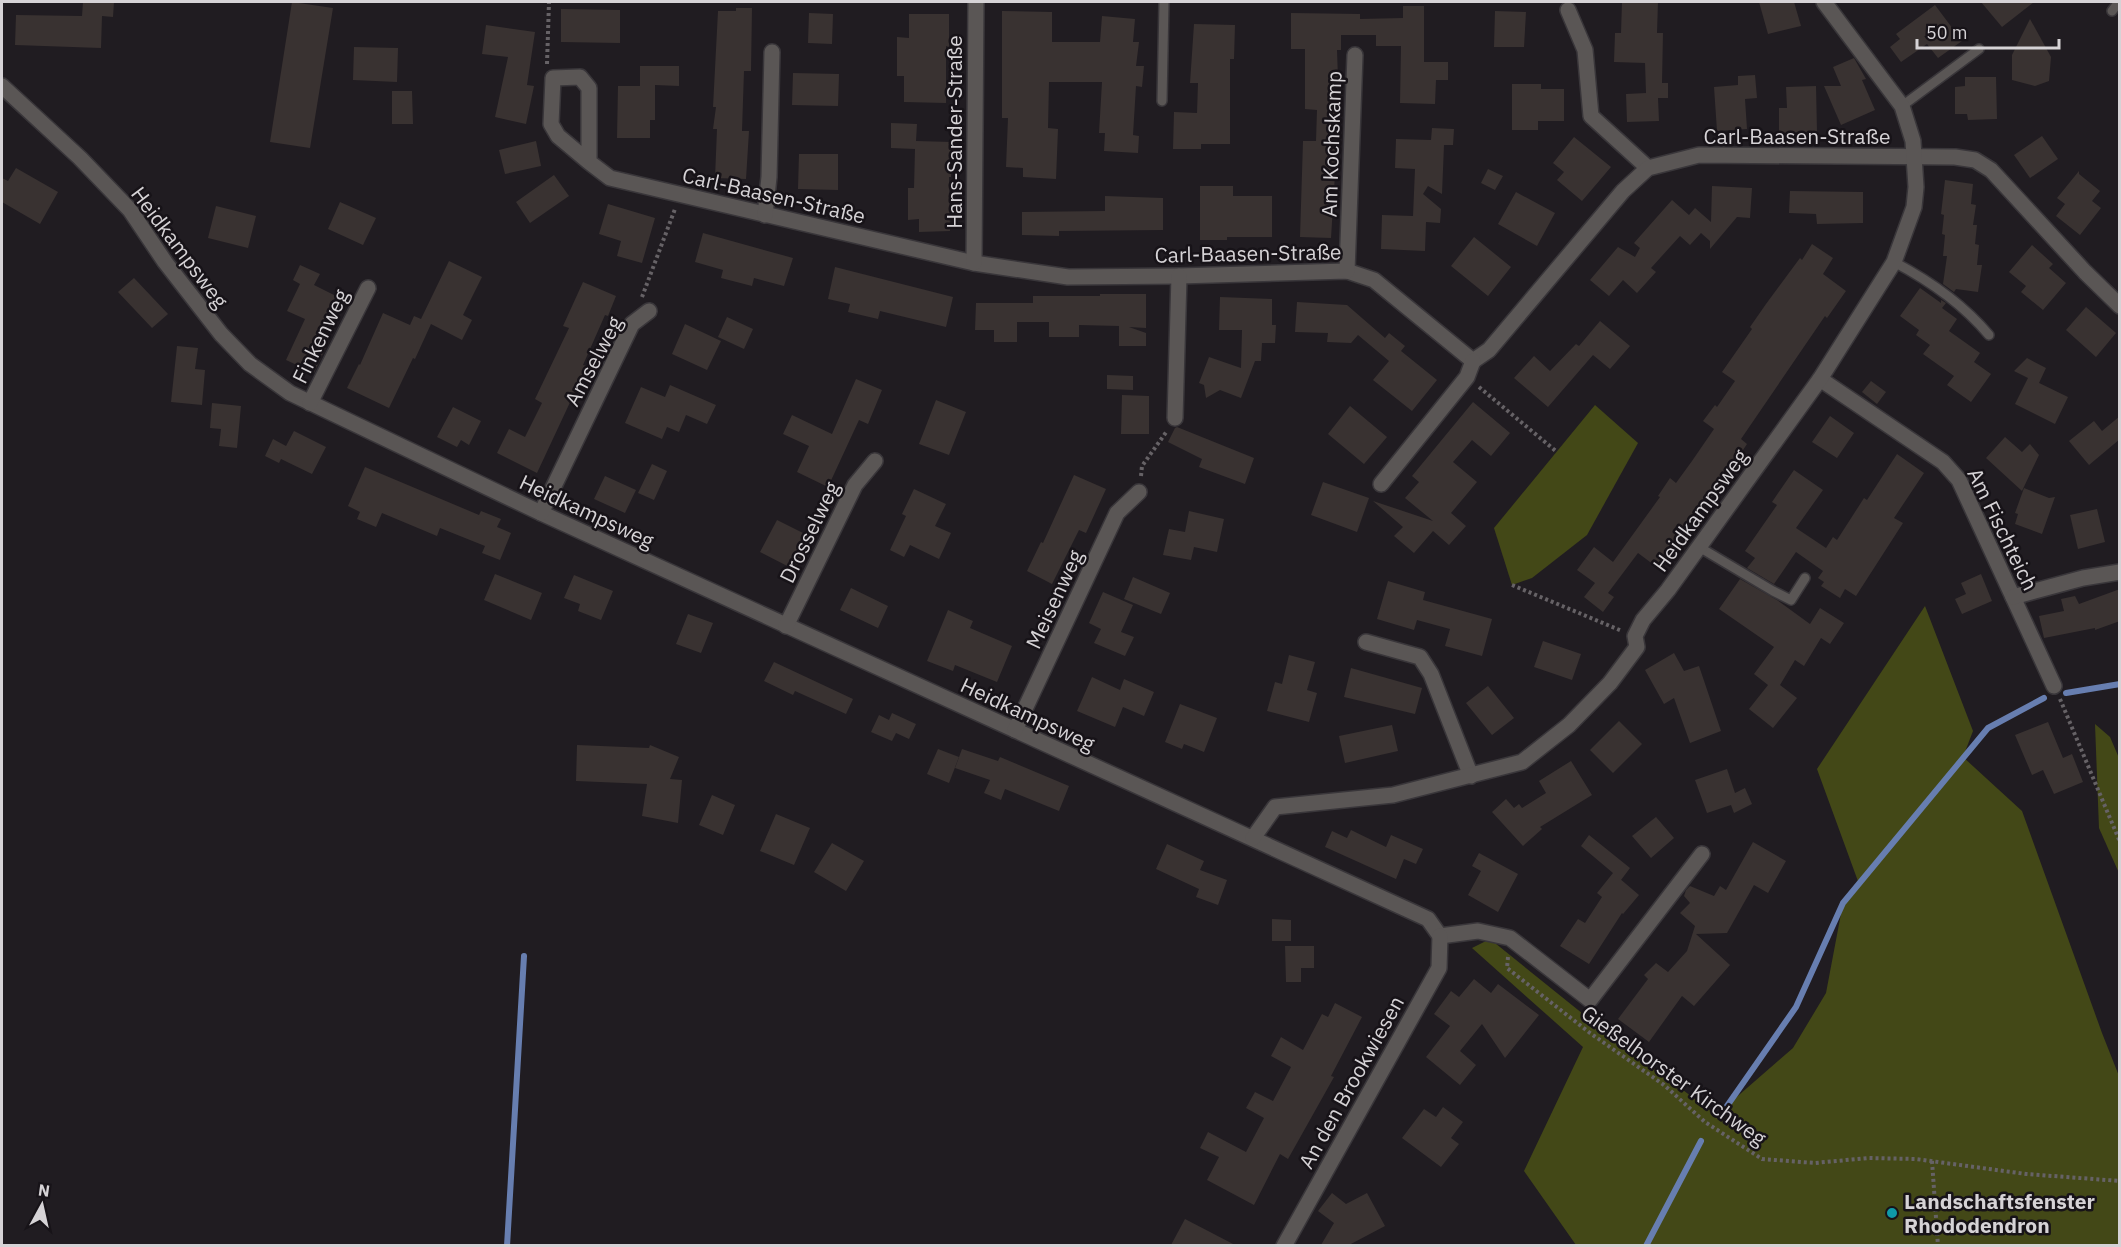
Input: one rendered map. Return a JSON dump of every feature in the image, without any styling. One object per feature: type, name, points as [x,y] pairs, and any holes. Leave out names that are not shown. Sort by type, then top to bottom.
[{"type":"street","name":"Hans-Sander-Straße","points":[[974,263],[976,2]]},
{"type":"street","name":"Heidkampsweg","points":[[1253,838],[1275,807],[1393,795],[1522,762],[1569,725],[1626,664],[1637,647],[1635,636],[1643,620],[1668,590],[1820,379],[1894,262],[1914,207],[1916,187],[1914,157],[1908,123],[1902,106],[1824,2]]},
{"type":"street","points":[[1568,10],[1586,50],[1591,116],[1648,168]]},
{"type":"street","points":[[765,215],[769,177],[772,52]]},
{"type":"street","name":"Am Kochskamp","points":[[1347,271],[1355,55]]},
{"type":"street","points":[[553,78],[580,77],[589,88],[589,162]]},
{"type":"street","name":"Carl-Baasen-Straße","points":[[553,78],[552,124],[558,136],[610,178],[974,263],[1068,277],[1347,271],[1374,280],[1473,361],[1489,350],[1623,191],[1648,168],[1699,154],[1955,157],[1975,160],[1991,170],[2085,272],[2120,306]]},
{"type":"street","name":"Heidkampsweg","points":[[2,86],[80,158],[130,210],[179,280],[221,334],[243,356],[290,393],[541,513],[1428,919],[1440,936]]},
{"type":"street","points":[[1176,418],[1179,276]]},
{"type":"street","name":"Finkenweg","points":[[310,403],[368,288]]},
{"type":"street","name":"Amselweg","points":[[541,513],[632,324],[649,311]]},
{"type":"street","points":[[1382,484],[1467,377],[1473,361]]},
{"type":"street","name":"Am Fischteich","points":[[1820,379],[1943,462],[1959,480],[2054,686]]},
{"type":"street","name":"Drosselweg","points":[[786,626],[855,485],[875,460]]},
{"type":"street","name":"Meisenweg","points":[[1015,730],[1117,513],[1139,492]]},
{"type":"street","points":[[2013,597],[2083,578],[2120,572]]},
{"type":"street","points":[[1366,642],[1420,657],[1431,674],[1471,776]]},
{"type":"street","points":[[1440,936],[1478,931],[1510,938],[1590,1000],[1702,854]]},
{"type":"street","name":"An den Brookwiesen","points":[[1284,1245],[1439,968],[1440,936]]},
{"type":"lane","points":[[1162,101],[1164,2]]},
{"type":"lane","points":[[2112,11],[2119,2]]},
{"type":"lane","points":[[1902,106],[1979,49]]},
{"type":"lane","points":[[1894,262],[1944,293],[1976,320],[1989,336]]},
{"type":"lane","points":[[1699,547],[1791,600],[1805,578]]},
{"type":"path","points":[[549,2],[547,63],[553,78]]},
{"type":"path","name":"Amselweg","points":[[649,311],[641,296],[675,210],[677,194]]},
{"type":"path","points":[[1467,377],[1557,452]]},
{"type":"path","points":[[1139,492],[1142,466],[1176,418]]},
{"type":"path","points":[[1512,585],[1635,636]]},
{"type":"path","points":[[2054,686],[2120,842]]},
{"type":"path","name":"Gießelhorster Kirchweg","points":[[1510,938],[1507,968],[1590,1033],[1664,1086],[1705,1122],[1762,1159],[1815,1163],[1868,1158],[1932,1161],[2026,1174],[2120,1181]]},
{"type":"path","points":[[1932,1161],[1938,1245]]},
{"type":"green space","points":[[1595,405],[1638,443],[1587,535],[1532,578],[1512,585],[1494,528]]},
{"type":"green space","points":[[1925,606],[1973,731],[1963,757],[2022,811],[2119,1076],[2119,1245],[1576,1245],[1524,1171],[1583,1047],[1472,948],[1490,939],[1593,1022],[1716,1115],[1793,1048],[1826,993],[1843,903],[1859,884],[1817,769]]},
{"type":"green space","points":[[2095,724],[2110,737],[2119,758],[2119,873],[2099,828]]},
{"type":"building","points":[[83,2],[114,2],[113,17],[102,16],[101,48],[15,45],[16,15],[82,16]]},
{"type":"building","points":[[292,2],[333,8],[310,148],[270,142]]},
{"type":"building","points":[[1622,2],[1658,2],[1657,33],[1663,33],[1662,83],[1668,83],[1668,98],[1658,98],[1659,121],[1627,122],[1626,94],[1646,93],[1645,63],[1614,62],[1615,33],[1621,33]]},
{"type":"building","points":[[1759,2],[1794,2],[1801,26],[1768,34]]},
{"type":"building","points":[[1981,2],[2034,2],[2002,27]]},
{"type":"building","points":[[1935,5],[1962,41],[1938,58],[1927,44],[1901,62],[1890,47],[1900,39],[1896,34]]},
{"type":"building","points":[[1403,6],[1424,6],[1424,62],[1448,62],[1448,80],[1436,80],[1435,104],[1400,103],[1401,46],[1376,46],[1376,35],[1341,35],[1341,50],[1337,50],[1338,78],[1342,78],[1341,110],[1339,110],[1331,238],[1300,237],[1303,141],[1316,141],[1317,110],[1305,109],[1305,49],[1291,49],[1291,13],[1360,14],[1360,19],[1403,18]]},
{"type":"building","points":[[736,8],[752,8],[751,71],[744,71],[742,131],[749,131],[746,179],[715,178],[717,129],[713,129],[716,107],[713,107],[718,11],[736,11]]},
{"type":"building","points":[[561,9],[620,10],[620,43],[561,42]]},
{"type":"building","points":[[1002,11],[1052,12],[1052,42],[1100,42],[1102,16],[1135,19],[1133,42],[1139,42],[1136,66],[1144,66],[1142,87],[1136,86],[1133,135],[1139,136],[1138,153],[1104,151],[1105,133],[1099,133],[1102,82],[1049,82],[1048,128],[1058,129],[1056,179],[1023,177],[1023,168],[1006,167],[1008,118],[1002,118]]},
{"type":"building","points":[[1495,11],[1526,12],[1524,47],[1494,47]]},
{"type":"building","points":[[809,13],[833,14],[832,44],[808,43]]},
{"type":"building","points":[[909,14],[949,14],[949,47],[946,46],[946,103],[904,102],[904,76],[897,76],[897,37],[909,38]]},
{"type":"building","points":[[2030,19],[2051,57],[2049,81],[2035,86],[2012,80],[2012,55]]},
{"type":"building","points":[[1194,24],[1235,25],[1234,59],[1230,59],[1230,144],[1201,144],[1201,149],[1173,149],[1174,112],[1197,113],[1198,83],[1190,83]]},
{"type":"building","points":[[486,25],[535,32],[527,85],[534,86],[526,124],[495,117],[508,57],[482,54]]},
{"type":"building","points":[[354,47],[398,48],[397,82],[353,80]]},
{"type":"building","points":[[1854,58],[1866,79],[1862,80],[1875,110],[1841,125],[1824,86],[1841,86],[1833,67]]},
{"type":"building","points":[[640,66],[679,66],[679,86],[655,85],[655,120],[650,120],[650,138],[617,138],[618,86],[640,86]]},
{"type":"building","points":[[793,73],[839,74],[838,106],[792,105]]},
{"type":"building","points":[[1755,75],[1757,98],[1745,99],[1747,129],[1717,131],[1714,87],[1738,85],[1738,76]]},
{"type":"building","points":[[1965,77],[1996,77],[1997,119],[1968,120],[1967,114],[1955,114],[1955,87],[1965,86]]},
{"type":"building","points":[[1512,84],[1541,84],[1541,89],[1564,89],[1564,121],[1538,121],[1538,130],[1512,130]]},
{"type":"building","points":[[1816,86],[1817,132],[1779,133],[1779,108],[1787,108],[1786,87]]},
{"type":"building","points":[[392,91],[412,91],[413,124],[392,124]]},
{"type":"building","points":[[891,123],[917,124],[916,141],[952,142],[951,177],[949,177],[950,231],[919,232],[919,219],[908,220],[908,188],[914,188],[915,149],[891,148]]},
{"type":"building","points":[[1432,128],[1454,129],[1453,145],[1444,145],[1442,194],[1428,186],[1423,194],[1441,209],[1440,223],[1426,222],[1425,251],[1381,249],[1382,215],[1413,216],[1415,169],[1395,168],[1396,139],[1431,140]]},
{"type":"building","points":[[2042,136],[2058,159],[2030,178],[2014,155]]},
{"type":"building","points":[[1574,137],[1611,167],[1582,201],[1557,180],[1564,172],[1553,163]]},
{"type":"building","points":[[536,141],[541,166],[505,174],[499,150]]},
{"type":"building","points":[[799,154],[838,154],[838,190],[798,189]]},
{"type":"building","points":[[16,168],[58,192],[40,224],[2,202],[2,178],[8,181]]},
{"type":"building","points":[[1488,169],[1503,176],[1495,190],[1481,183]]},
{"type":"building","points":[[2079,171],[2079,174],[2100,191],[2092,201],[2101,208],[2080,235],[2056,216],[2065,204],[2057,198]]},
{"type":"building","points":[[554,175],[569,196],[530,223],[516,202]]},
{"type":"building","points":[[1945,180],[1973,184],[1971,204],[1976,205],[1973,225],[1977,225],[1975,244],[1979,245],[1977,265],[1982,265],[1978,292],[1956,289],[1954,292],[1943,284],[1947,256],[1943,256],[1945,235],[1942,234],[1944,215],[1941,214]]},
{"type":"building","points":[[1200,186],[1233,186],[1233,196],[1272,196],[1272,237],[1227,237],[1227,240],[1200,240]]},
{"type":"building","points":[[1712,186],[1752,188],[1750,218],[1737,217],[1710,249],[1710,241],[1701,233],[1690,245],[1680,236],[1651,268],[1656,272],[1637,293],[1623,280],[1609,296],[1590,280],[1618,247],[1635,257],[1640,248],[1634,243],[1672,200],[1689,215],[1695,208],[1711,222]]},
{"type":"building","points":[[1790,191],[1863,192],[1863,223],[1817,224],[1816,214],[1789,213]]},
{"type":"building","points":[[1516,192],[1555,213],[1537,246],[1498,224]]},
{"type":"building","points":[[1105,196],[1163,198],[1163,230],[1059,231],[1059,236],[1022,235],[1022,212],[1105,211]]},
{"type":"building","points":[[340,202],[376,218],[363,245],[328,229]]},
{"type":"building","points":[[608,204],[655,218],[642,263],[617,256],[621,241],[599,234]]},
{"type":"building","points":[[216,206],[256,216],[248,248],[208,238]]},
{"type":"building","points":[[703,233],[793,258],[784,286],[754,278],[752,286],[721,278],[723,270],[695,262]]},
{"type":"building","points":[[1474,237],[1511,267],[1488,296],[1451,266]]},
{"type":"building","points":[[1812,244],[1833,258],[1823,274],[1846,291],[1827,318],[1825,316],[1741,439],[1747,444],[1695,522],[1692,520],[1658,568],[1638,553],[1608,593],[1614,597],[1603,612],[1584,597],[1595,583],[1577,570],[1594,547],[1613,562],[1660,497],[1658,496],[1670,478],[1676,483],[1692,461],[1714,429],[1703,421],[1715,405],[1717,407],[1735,381],[1722,372],[1752,329],[1750,327],[1766,304]]},
{"type":"building","points":[[2032,245],[2053,264],[2049,268],[2066,283],[2043,310],[2021,292],[2026,286],[2009,272]]},
{"type":"building","points":[[449,261],[482,277],[463,315],[472,320],[462,340],[431,324],[389,408],[347,388],[383,313],[410,325],[414,316],[421,319]]},
{"type":"building","points":[[300,265],[320,274],[314,285],[338,297],[316,343],[326,347],[314,373],[286,360],[305,319],[287,311],[300,284],[293,280]]},
{"type":"building","points":[[835,267],[953,297],[946,327],[880,311],[878,319],[848,312],[850,304],[828,299]]},
{"type":"building","points":[[134,278],[168,314],[152,328],[118,292]]},
{"type":"building","points":[[583,282],[616,296],[608,316],[605,315],[583,365],[587,366],[537,473],[497,453],[509,429],[525,437],[542,403],[535,399],[569,328],[563,326]]},
{"type":"building","points":[[1920,288],[1941,303],[1941,300],[1946,303],[1942,308],[1957,319],[1949,331],[1980,353],[1974,362],[1991,374],[1971,402],[1947,385],[1954,376],[1923,354],[1930,345],[1916,335],[1919,330],[1900,316]]},
{"type":"building","points":[[1100,294],[1146,294],[1146,328],[1129,327],[1146,333],[1146,346],[1119,346],[1119,326],[1079,325],[1079,337],[1049,337],[1049,322],[1017,322],[1017,342],[994,342],[994,330],[975,330],[976,303],[1033,303],[1033,296],[1100,296]]},
{"type":"building","points":[[1220,297],[1272,299],[1272,325],[1276,325],[1275,343],[1262,343],[1261,361],[1255,361],[1241,398],[1220,390],[1206,398],[1204,385],[1199,383],[1209,357],[1241,368],[1242,330],[1219,330]]},
{"type":"building","points":[[1297,302],[1347,305],[1385,338],[1389,333],[1405,346],[1401,351],[1437,380],[1412,411],[1373,380],[1389,361],[1358,335],[1351,343],[1327,342],[1328,333],[1295,332]]},
{"type":"building","points":[[2086,307],[2116,333],[2096,357],[2066,330]]},
{"type":"building","points":[[727,317],[753,329],[744,349],[718,337]]},
{"type":"building","points":[[1600,321],[1630,346],[1610,369],[1593,355],[1548,407],[1514,378],[1534,356],[1550,371],[1576,344],[1579,346]]},
{"type":"building","points":[[685,324],[721,341],[707,370],[672,354]]},
{"type":"building","points":[[177,346],[198,348],[195,369],[205,370],[202,405],[171,402]]},
{"type":"building","points":[[2027,358],[2046,368],[2039,383],[2068,397],[2055,424],[2015,404],[2028,378],[2014,371]]},
{"type":"building","points":[[1107,375],[1133,376],[1133,390],[1107,389]]},
{"type":"building","points":[[856,379],[882,390],[868,424],[859,420],[828,487],[797,472],[809,446],[783,434],[792,415],[832,434]]},
{"type":"building","points":[[1871,381],[1886,392],[1877,404],[1862,392]]},
{"type":"building","points":[[670,385],[716,405],[707,424],[686,415],[679,432],[667,427],[662,439],[625,423],[641,387],[665,397]]},
{"type":"building","points":[[1122,395],[1149,396],[1149,434],[1121,434]]},
{"type":"building","points":[[936,400],[966,412],[949,455],[919,444]]},
{"type":"building","points":[[1473,402],[1510,433],[1491,456],[1472,440],[1453,462],[1477,482],[1451,513],[1466,526],[1449,545],[1433,531],[1414,553],[1394,536],[1403,527],[1373,501],[1433,521],[1405,498],[1419,482],[1412,476]]},
{"type":"building","points":[[212,403],[241,406],[237,448],[219,446],[221,429],[210,428]]},
{"type":"building","points":[[1350,406],[1387,437],[1364,464],[1328,434]]},
{"type":"building","points":[[453,407],[481,421],[469,445],[461,440],[457,447],[437,437]]},
{"type":"building","points":[[1830,416],[1854,433],[1837,458],[1812,442]]},
{"type":"building","points":[[2120,416],[2120,439],[2089,465],[2069,441],[2094,421],[2102,431]]},
{"type":"building","points":[[1177,427],[1254,458],[1245,484],[1199,467],[1202,459],[1168,442]]},
{"type":"building","points":[[294,431],[326,447],[312,474],[281,459],[279,463],[265,456],[273,439],[286,446]]},
{"type":"building","points":[[2005,437],[2022,452],[2030,444],[2039,455],[2022,491],[1986,458]]},
{"type":"building","points":[[1897,454],[1924,473],[1894,518],[1903,523],[1856,596],[1845,589],[1840,598],[1821,586],[1824,582],[1818,578],[1823,571],[1796,552],[1774,584],[1747,568],[1755,558],[1745,551],[1777,505],[1772,502],[1794,470],[1823,490],[1796,528],[1826,548],[1833,537],[1837,540],[1864,498],[1867,500]]},
{"type":"building","points":[[652,464],[667,471],[654,500],[638,493]]},
{"type":"building","points":[[365,467],[479,515],[481,511],[501,519],[497,527],[511,533],[500,560],[482,553],[485,546],[440,528],[437,536],[382,513],[376,527],[357,519],[360,512],[348,506]]},
{"type":"building","points":[[1074,475],[1106,489],[1086,533],[1079,530],[1052,584],[1027,571],[1041,542],[1043,543]]},
{"type":"building","points":[[605,476],[636,490],[625,513],[594,499]]},
{"type":"building","points":[[1323,482],[1369,498],[1357,532],[1311,515]]},
{"type":"building","points":[[2024,488],[2049,498],[2055,497],[2042,534],[2015,524],[2018,514],[2015,513]]},
{"type":"building","points":[[914,489],[946,504],[935,526],[951,533],[939,559],[910,545],[904,557],[890,550],[906,516],[902,514]]},
{"type":"building","points":[[2097,509],[2105,542],[2078,549],[2070,515]]},
{"type":"building","points":[[1189,511],[1224,519],[1217,552],[1194,547],[1191,560],[1163,555],[1169,529],[1185,532]]},
{"type":"building","points":[[777,520],[811,537],[795,570],[760,552]]},
{"type":"building","points":[[495,574],[542,593],[531,620],[484,600]]},
{"type":"building","points":[[1981,574],[1992,601],[1962,614],[1955,599],[1966,594],[1961,583]]},
{"type":"building","points":[[574,575],[613,591],[601,620],[578,611],[580,604],[564,598]]},
{"type":"building","points":[[1133,577],[1170,593],[1161,614],[1124,599]]},
{"type":"building","points":[[1740,579],[1777,600],[1810,624],[1820,608],[1844,623],[1830,644],[1821,638],[1804,666],[1795,660],[1780,685],[1797,698],[1773,728],[1749,709],[1768,685],[1754,674],[1774,647],[1719,609]]},
{"type":"building","points":[[1388,581],[1425,592],[1423,600],[1492,619],[1482,656],[1445,646],[1450,629],[1417,620],[1414,630],[1377,619]]},
{"type":"building","points":[[851,588],[888,606],[878,628],[840,610]]},
{"type":"building","points":[[2120,589],[2120,621],[2095,630],[2095,628],[2044,638],[2039,616],[2064,611],[2061,599],[2075,596],[2079,604]]},
{"type":"building","points":[[1103,592],[1133,605],[1121,632],[1134,637],[1125,656],[1094,643],[1101,629],[1089,623]]},
{"type":"building","points":[[948,610],[973,621],[970,628],[1012,646],[997,682],[955,665],[953,671],[927,661]]},
{"type":"building","points":[[688,614],[713,623],[701,653],[676,644]]},
{"type":"building","points":[[1543,641],[1581,654],[1572,680],[1534,667]]},
{"type":"building","points":[[1674,653],[1684,671],[1699,666],[1721,731],[1690,743],[1674,698],[1664,704],[1645,670]]},
{"type":"building","points":[[1289,655],[1315,662],[1307,690],[1317,693],[1309,722],[1267,711],[1275,682],[1282,684]]},
{"type":"building","points":[[774,662],[853,699],[846,714],[795,691],[793,695],[764,681]]},
{"type":"building","points":[[1351,668],[1422,688],[1415,714],[1344,697]]},
{"type":"building","points":[[1092,677],[1120,690],[1124,679],[1154,692],[1144,716],[1123,707],[1115,727],[1077,711]]},
{"type":"building","points":[[1488,686],[1514,718],[1492,735],[1466,703]]},
{"type":"building","points":[[1180,704],[1217,718],[1204,752],[1184,744],[1182,749],[1165,742]]},
{"type":"building","points":[[892,713],[916,724],[909,739],[896,733],[892,741],[871,732],[879,715],[889,720]]},
{"type":"building","points":[[1619,721],[1642,744],[1613,773],[1590,750]]},
{"type":"building","points":[[2048,722],[2063,758],[2072,754],[2083,782],[2054,794],[2043,770],[2032,775],[2015,735]]},
{"type":"building","points":[[1392,725],[1398,751],[1345,763],[1339,736]]},
{"type":"building","points":[[577,745],[649,748],[650,745],[679,757],[670,779],[682,780],[678,823],[642,816],[647,784],[576,781]]},
{"type":"building","points":[[938,749],[959,757],[949,783],[927,774]]},
{"type":"building","points":[[962,749],[998,761],[1000,757],[1069,786],[1059,811],[1005,789],[1001,800],[984,793],[990,780],[955,768]]},
{"type":"building","points":[[1571,761],[1592,795],[1540,827],[1542,829],[1523,846],[1492,812],[1506,799],[1514,808],[1519,804],[1522,808],[1546,793],[1539,781]]},
{"type":"building","points":[[1727,769],[1735,793],[1745,788],[1752,804],[1734,813],[1731,805],[1707,813],[1695,780]]},
{"type":"building","points":[[712,795],[735,805],[723,835],[699,825]]},
{"type":"building","points":[[776,814],[810,828],[794,865],[760,851]]},
{"type":"building","points":[[1656,817],[1674,838],[1651,858],[1632,836]]},
{"type":"building","points":[[1351,830],[1386,847],[1391,835],[1423,849],[1416,864],[1404,859],[1396,879],[1325,847],[1332,831],[1347,838]]},
{"type":"building","points":[[1589,835],[1630,868],[1621,880],[1639,895],[1622,913],[1589,964],[1560,946],[1578,919],[1585,923],[1602,897],[1597,893],[1613,873],[1581,846]]},
{"type":"building","points":[[1753,842],[1786,861],[1768,893],[1754,885],[1727,933],[1696,934],[1730,965],[1694,1006],[1682,996],[1649,1042],[1618,1019],[1648,979],[1644,975],[1656,963],[1668,972],[1687,951],[1695,926],[1680,913],[1690,903],[1684,896],[1686,890],[1690,886],[1714,896],[1720,886],[1726,890]]},
{"type":"building","points":[[832,843],[864,861],[846,891],[814,872]]},
{"type":"building","points":[[1167,844],[1204,861],[1200,870],[1227,880],[1218,905],[1196,897],[1199,889],[1156,869]]},
{"type":"building","points":[[1479,853],[1518,874],[1498,912],[1468,895],[1481,871],[1472,866]]},
{"type":"building","points":[[1272,919],[1291,920],[1291,941],[1272,941]]},
{"type":"building","points":[[1285,946],[1314,946],[1314,968],[1301,968],[1301,982],[1286,982]]},
{"type":"building","points":[[1474,979],[1491,993],[1498,984],[1539,1015],[1505,1058],[1482,1024],[1460,1051],[1476,1065],[1460,1085],[1426,1057],[1450,1026],[1434,1014],[1451,991],[1459,997]]},
{"type":"building","points":[[1335,1003],[1362,1017],[1331,1076],[1334,1077],[1288,1159],[1280,1154],[1254,1205],[1207,1180],[1219,1157],[1200,1148],[1208,1132],[1246,1152],[1264,1118],[1246,1108],[1255,1092],[1273,1101],[1291,1067],[1271,1056],[1281,1037],[1303,1050],[1322,1014],[1328,1017]]},
{"type":"building","points":[[1443,1107],[1463,1122],[1451,1138],[1459,1144],[1441,1167],[1402,1138],[1424,1109],[1436,1117]]},
{"type":"building","points":[[1332,1193],[1346,1204],[1367,1193],[1385,1226],[1349,1245],[1321,1245],[1334,1223],[1318,1211]]},
{"type":"building","points":[[1185,1219],[1235,1245],[1171,1245]]},
{"type":"waterway","points":[[2066,693],[2120,684]]},
{"type":"waterway","points":[[1727,1106],[1796,1007],[1843,903],[1988,728],[2044,698]]},
{"type":"waterway","points":[[507,1246],[524,956]]},
{"type":"waterway","points":[[1646,1246],[1701,1141]]},
{"type":"place","name":"Landschaftsfenster Rhododendron","points":[[1892,1213]]}]
